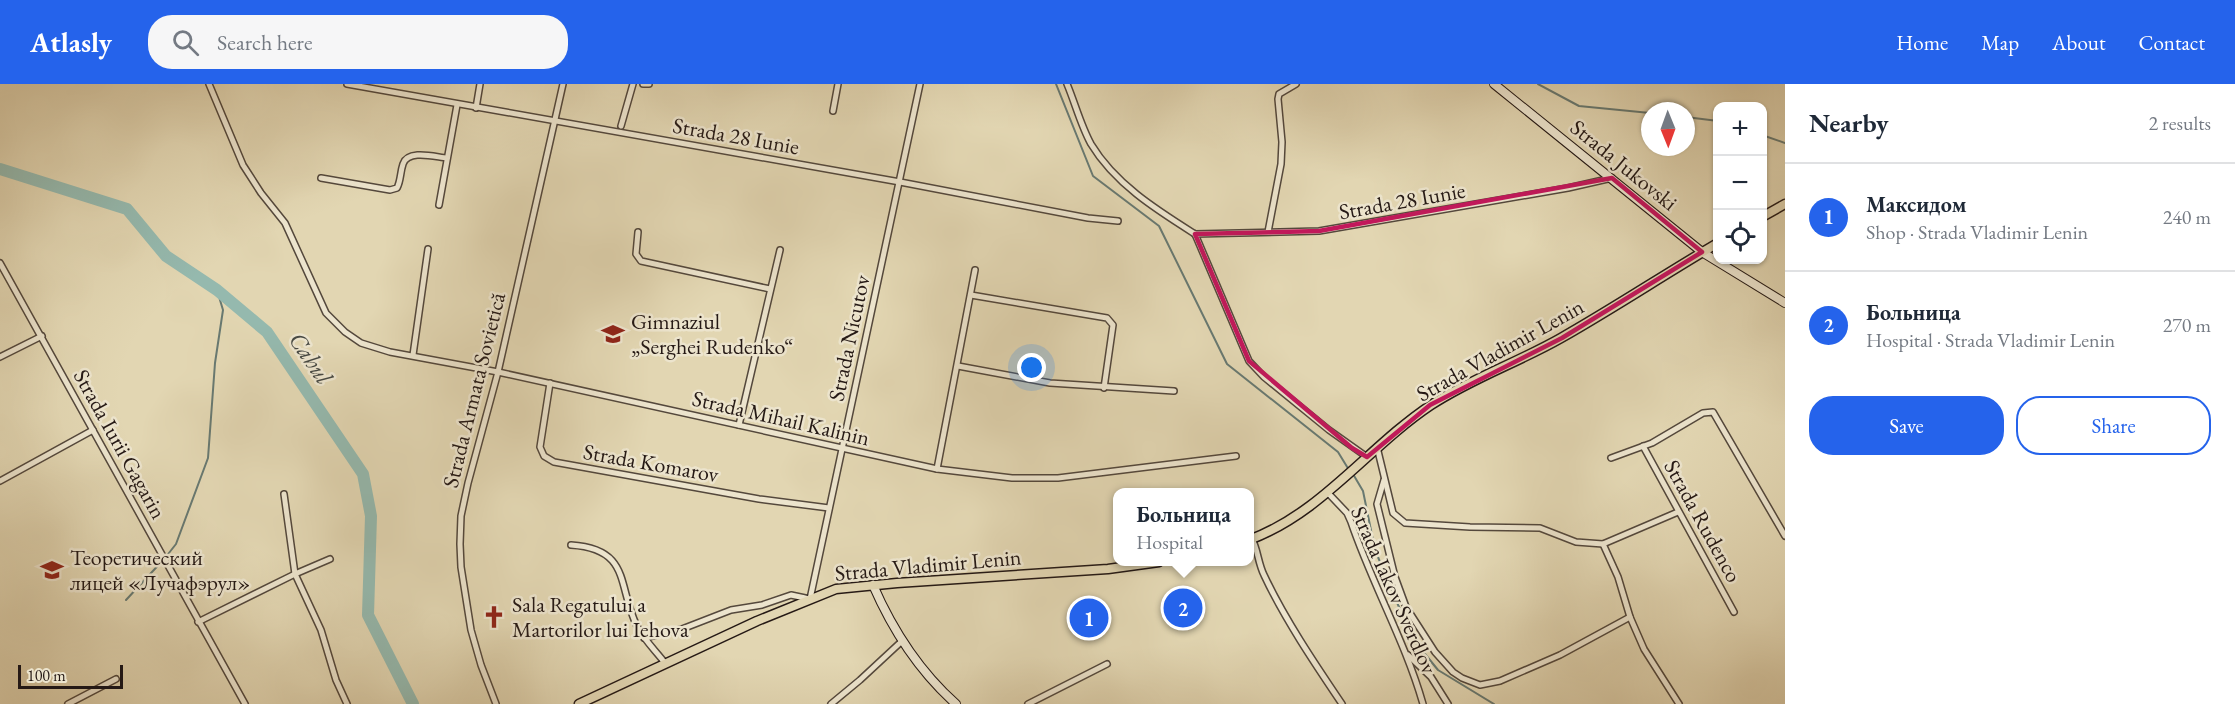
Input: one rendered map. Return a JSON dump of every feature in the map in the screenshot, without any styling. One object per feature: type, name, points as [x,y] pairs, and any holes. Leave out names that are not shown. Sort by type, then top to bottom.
[{"type":"main road","name":"Strada Jukovski","points":[[1494,84],[1702,252],[1785,303]]},
{"type":"main road","points":[[1767,215],[1785,204]]},
{"type":"main road","name":"Strada Vladimir Lenin","points":[[1254,538],[1273,529],[1330,490],[1377,447],[1430,405],[1480,377],[1562,338],[1713,246]]},
{"type":"main road","name":"Strada Vladimir Lenin","points":[[579,704],[757,621],[836,589],[1127,566]]},
{"type":"main road","points":[[873,585],[902,641],[929,677],[956,704]]},
{"type":"street","name":"Strada Mihail Kalinin","points":[[209,84],[233,146],[261,193],[285,223],[319,301],[332,320],[361,344],[390,352],[550,383],[938,469],[1012,478],[1048,479],[1236,456]]},
{"type":"street","name":"Strada 28 Iunie","points":[[347,84],[900,182],[1069,215],[1118,221]]},
{"type":"street","points":[[476,108],[480,84]]},
{"type":"street","name":"Strada Armata Sovietică","points":[[496,704],[471,630],[460,544],[461,516],[498,372],[563,84]]},
{"type":"street","points":[[621,126],[633,84]]},
{"type":"street","points":[[643,84],[649,84]]},
{"type":"street","points":[[833,111],[838,84]]},
{"type":"street","name":"Strada Nicutov","points":[[810,599],[920,84]]},
{"type":"street","points":[[1067,84],[1091,143],[1108,167],[1132,191],[1195,234],[1249,361],[1365,459]]},
{"type":"street","points":[[1268,232],[1281,164],[1282,142],[1278,99],[1280,94],[1296,84]]},
{"type":"street","points":[[439,205],[457,105]]},
{"type":"street","points":[[321,178],[390,190],[397,188],[401,181],[406,158],[412,155],[447,158]]},
{"type":"street","name":"Strada 28 Iunie","points":[[1195,234],[1319,231],[1568,188],[1611,178]]},
{"type":"street","points":[[639,232],[636,254],[641,261],[770,289]]},
{"type":"street","points":[[413,355],[428,249]]},
{"type":"street","points":[[739,425],[780,250]]},
{"type":"street","name":"Strada Iurii Gagarin","points":[[0,263],[245,704]]},
{"type":"street","points":[[938,469],[975,270]]},
{"type":"street","points":[[971,295],[1107,318],[1113,325],[1104,388]]},
{"type":"street","points":[[0,357],[42,336]]},
{"type":"street","points":[[958,366],[1050,383],[1174,391]]},
{"type":"street","name":"Strada Komarov","points":[[550,383],[540,447],[544,456],[554,462],[759,499],[829,508]]},
{"type":"street","points":[[1611,458],[1652,443],[1703,412],[1710,411],[1716,415],[1761,498],[1785,536]]},
{"type":"street","points":[[0,481],[93,430]]},
{"type":"street","name":"Strada Rudenco","points":[[1642,446],[1734,612]]},
{"type":"street","points":[[1377,447],[1393,513],[1405,523],[1539,528],[1576,542],[1603,544],[1678,512]]},
{"type":"street","points":[[1384,480],[1377,504],[1395,577],[1406,607],[1417,627],[1453,672],[1473,683],[1488,684],[1500,681],[1560,655],[1630,617]]},
{"type":"street","name":"Strada Iakov Sverdlov","points":[[1330,490],[1351,522],[1383,604],[1407,654],[1424,704]]},
{"type":"street","points":[[284,494],[295,574],[321,630],[336,680],[347,704]]},
{"type":"street","points":[[1381,521],[1393,513]]},
{"type":"street","points":[[1603,544],[1618,577],[1630,617],[1644,649],[1679,704]]},
{"type":"street","points":[[571,545],[594,549],[613,562],[620,570],[630,609],[644,638],[665,663]]},
{"type":"street","points":[[1254,548],[1269,585],[1286,616],[1342,704]]},
{"type":"street","points":[[198,621],[330,559]]},
{"type":"street","points":[[644,638],[682,629],[731,610],[762,605],[791,596],[810,599]]},
{"type":"street","points":[[831,704],[902,641]]},
{"type":"street","points":[[1407,654],[1431,677],[1448,704]]},
{"type":"street","points":[[1028,704],[1107,664]]},
{"type":"street","points":[[68,704],[116,679]]},
{"type":"highlighted area","points":[[1612,178],[1702,252],[1562,338],[1430,405],[1367,457],[1352,448],[1249,361],[1195,234],[1319,231]]},
{"type":"waterway","points":[[1056,84],[1093,176],[1159,226],[1227,364],[1338,452],[1349,470]]},
{"type":"waterway","points":[[1538,84],[1579,106],[1641,112]]},
{"type":"waterway","points":[[1695,118],[1713,120]]},
{"type":"waterway","points":[[1767,137],[1785,143]]},
{"type":"waterway","name":"Cahul","points":[[0,169],[127,209],[166,256],[217,290],[267,332],[363,474],[371,516],[368,615],[413,704]]},
{"type":"waterway","points":[[126,600],[176,544],[208,458],[215,363],[223,310],[217,290]]},
{"type":"waterway","points":[[1353,474],[1363,491],[1375,550],[1412,638],[1438,670],[1494,704]]},
{"type":"place","name":"Gimnaziul „Serghei Rudenko“","points":[[613,334]]},
{"type":"place","name":"Теоретический лицей «Лучафэрул»","points":[[52,570]]},
{"type":"place","name":"Больница","points":[[1183,608]]},
{"type":"place","name":"Sala Regatului a Martorilor lui Iehova","points":[[494,617]]},
{"type":"place","name":"Максидом","points":[[1089,618]]}]
